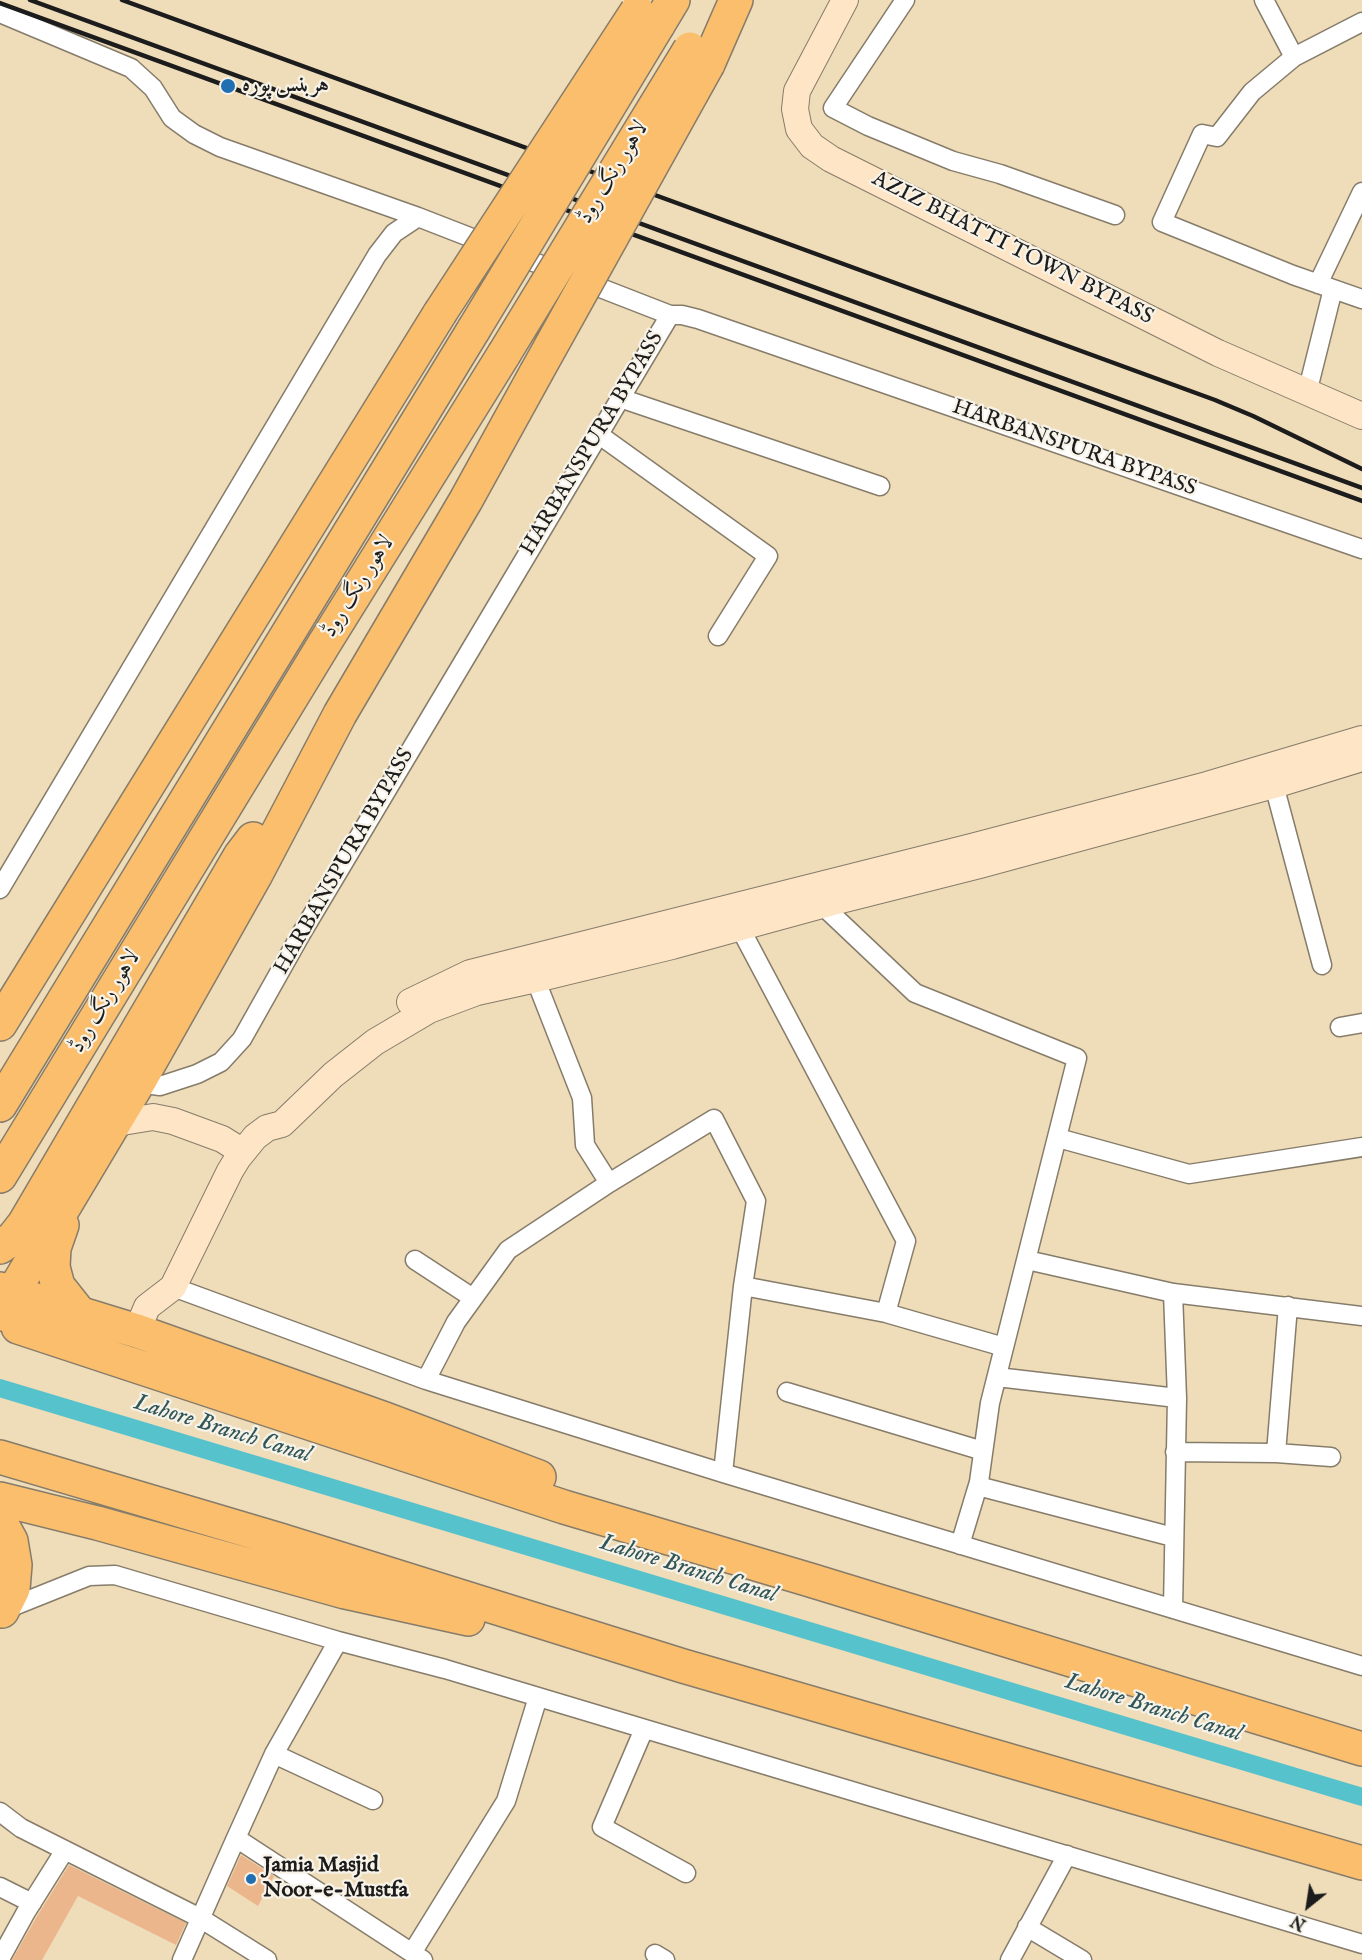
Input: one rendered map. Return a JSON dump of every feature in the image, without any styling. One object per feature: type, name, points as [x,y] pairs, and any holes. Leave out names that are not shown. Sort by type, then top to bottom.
[{"type":"highway","name":"لاہور رنگ روڈ","points":[[0,1176],[504,354],[699,57],[720,0]]},
{"type":"highway","points":[[7,1306],[116,1123],[255,876],[340,714],[466,500],[536,373],[699,57],[736,0]]},
{"type":"highway","name":"لاہور رنگ روڈ","points":[[0,1105],[474,329],[654,9]]},
{"type":"highway","points":[[0,1024],[441,313],[654,9]]},
{"type":"highway","points":[[0,1247],[14,1238],[24,1224],[240,856],[340,714]]},
{"type":"highway","points":[[69,1200],[54,1248],[53,1267],[58,1286],[81,1315]]},
{"type":"highway","points":[[7,1306],[81,1315],[137,1331],[385,1419],[810,1580]]},
{"type":"highway","points":[[7,1306],[564,1507],[1362,1749]]},
{"type":"highway","points":[[0,1457],[280,1540],[683,1666],[1362,1863]]},
{"type":"highway","points":[[0,1499],[98,1523],[345,1592],[683,1666]]},
{"type":"highway","points":[[0,1521],[11,1541],[15,1565],[13,1589],[1,1612]]},
{"type":"main road","name":"AZIZ BHATTI TOWN BYPASS","points":[[845,0],[798,91],[795,110],[799,129],[812,146],[831,159],[1218,353],[1362,416]]},
{"type":"main road","points":[[137,1331],[147,1307],[173,1287],[230,1171],[243,1152],[267,1128],[271,1111],[325,1059],[366,1027],[420,996],[470,973],[532,969],[733,919],[1362,739]]},
{"type":"main road","points":[[811,898],[980,865],[1274,785],[1362,758]]},
{"type":"main road","points":[[116,1123],[153,1117],[173,1121],[222,1139],[243,1152]]},
{"type":"street","points":[[905,0],[833,108],[868,126],[953,161],[1000,174],[1115,215]]},
{"type":"street","points":[[1264,0],[1294,57]]},
{"type":"street","points":[[0,13],[131,68],[153,88],[172,118],[194,134],[418,217],[670,315]]},
{"type":"street","points":[[1362,22],[1294,57],[1252,92],[1217,137],[1202,134],[1162,222],[1325,287],[1362,299]]},
{"type":"street","points":[[1307,393],[1325,287],[1362,192]]},
{"type":"street","points":[[0,889],[377,255],[394,232],[418,217]]},
{"type":"street","name":"HARBANSPURA BYPASS","points":[[141,1078],[160,1086],[186,1078],[221,1062],[242,1039],[301,934],[670,315],[698,319],[1362,549]]},
{"type":"street","points":[[620,398],[880,486]]},
{"type":"street","points":[[598,434],[768,556],[718,636]]},
{"type":"street","points":[[1274,785],[1322,965]]},
{"type":"street","points":[[811,898],[915,993],[1077,1058],[990,1403],[978,1486],[960,1545]]},
{"type":"street","points":[[733,919],[906,1241],[886,1313]]},
{"type":"street","points":[[532,969],[582,1098],[585,1145],[609,1183]]},
{"type":"street","points":[[1340,1028],[1362,1023]]},
{"type":"street","points":[[426,1380],[456,1322],[508,1250],[609,1183],[714,1119],[756,1201],[743,1286],[723,1473]]},
{"type":"street","points":[[1058,1138],[1189,1174],[1362,1147]]},
{"type":"street","points":[[415,1260],[473,1298]]},
{"type":"street","points":[[1027,1260],[1173,1293],[1362,1316]]},
{"type":"street","points":[[743,1286],[886,1313],[1004,1347]]},
{"type":"street","points":[[173,1287],[426,1380],[723,1473],[1362,1666]]},
{"type":"street","points":[[1173,1293],[1177,1398],[1173,1609]]},
{"type":"street","points":[[1276,1453],[1288,1306]]},
{"type":"street","points":[[997,1377],[1177,1398]]},
{"type":"street","points":[[787,1392],[984,1451]]},
{"type":"street","points":[[1175,1452],[1276,1453],[1331,1458]]},
{"type":"street","points":[[978,1486],[1173,1537]]},
{"type":"street","points":[[1,1612],[90,1576],[115,1575],[338,1641],[445,1669],[1362,1944]]},
{"type":"street","points":[[182,1960],[274,1754],[338,1641]]},
{"type":"street","points":[[236,1838],[417,1956],[507,1801],[538,1697]]},
{"type":"street","points":[[645,1729],[602,1827],[686,1873]]},
{"type":"street","points":[[274,1754],[373,1800]]},
{"type":"street","points":[[0,1812],[21,1828],[200,1918],[267,1960]]},
{"type":"street","points":[[0,1959],[65,1850]]},
{"type":"street","points":[[1010,1960],[1068,1855]]},
{"type":"street","points":[[0,1887],[32,1903]]},
{"type":"street","points":[[1027,1927],[1082,1960]]},
{"type":"building","name":"Jamia Masjid Noor-e-Mustfa","points":[[241,1855],[274,1876],[258,1906],[227,1886]]},
{"type":"building","points":[[69,1865],[186,1923],[176,1945],[78,1896],[42,1960],[12,1960]]},
{"type":"waterway","name":"Lahore Branch Canal","points":[[0,1388],[1362,1797]]},
{"type":"railway","points":[[30,0],[1362,488]]},
{"type":"railway","points":[[122,0],[1215,400],[1362,469]]},
{"type":"railway","points":[[0,3],[1362,501]]},
{"type":"place","name":"ہربنس پورہ","points":[[228,86]]},
{"type":"place","name":"Jamia Masjid Noor-e-Mustfa","points":[[251,1879]]}]
